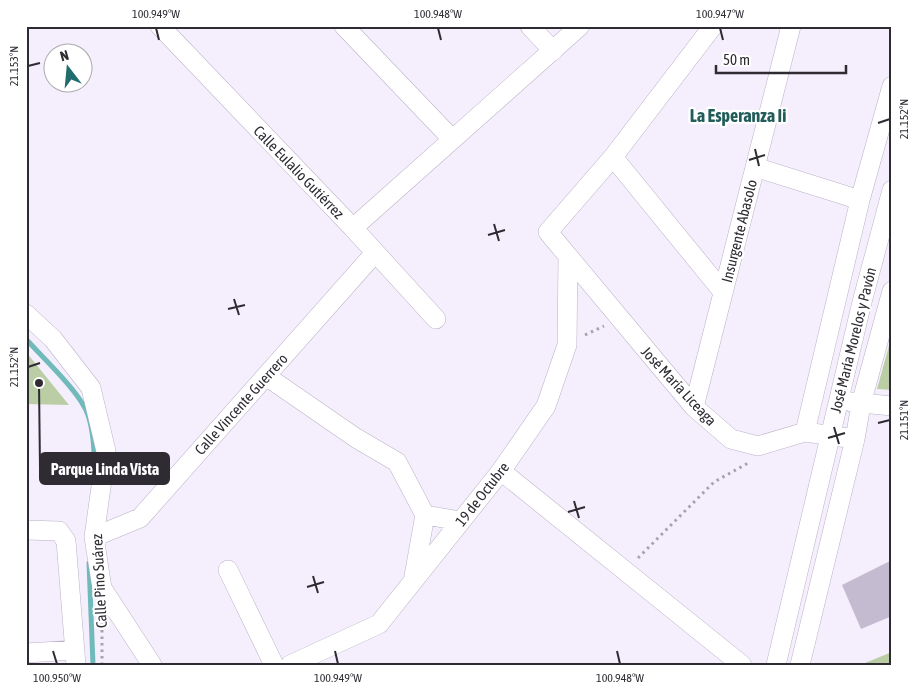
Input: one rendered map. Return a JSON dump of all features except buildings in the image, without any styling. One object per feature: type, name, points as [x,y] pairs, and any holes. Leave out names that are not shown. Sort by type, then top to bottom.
[{"type":"street","name":"Calle Eulalio Gutiérrez","points":[[160,26],[353,228],[374,254],[436,319]]},
{"type":"street","points":[[344,26],[452,138]]},
{"type":"street","points":[[530,26],[553,51]]},
{"type":"street","points":[[353,228],[580,26]]},
{"type":"street","points":[[713,26],[613,156],[723,292]]},
{"type":"street","name":"Insurgente Abasolo","points":[[694,407],[791,26]]},
{"type":"street","points":[[805,432],[860,200],[892,86]]},
{"type":"street","name":"José María Liceaga","points":[[613,156],[548,232],[694,407],[731,439],[758,446],[805,432],[830,434],[855,440]]},
{"type":"street","points":[[755,167],[860,200]]},
{"type":"street","name":"José María Morelos y Pavón","points":[[776,665],[862,302],[892,190]]},
{"type":"street","name":"Calle Vincente Guerrero","points":[[94,537],[140,518],[374,254]]},
{"type":"street","name":"19 de Octubre","points":[[291,664],[379,624],[501,471],[546,406],[566,345],[568,257]]},
{"type":"street","name":"José María Morelos y Pavón","points":[[800,665],[855,440],[861,404],[892,291]]},
{"type":"street","name":"Calle Pino Suárez","points":[[26,314],[53,339],[91,388],[106,451],[94,537],[102,588],[152,665]]},
{"type":"street","points":[[266,376],[356,438],[397,462],[425,515],[414,580]]},
{"type":"street","points":[[839,399],[861,404],[892,406]]},
{"type":"street","points":[[501,471],[742,665]]},
{"type":"street","points":[[425,515],[460,521]]},
{"type":"street","points":[[26,530],[59,531],[66,540],[75,658],[26,653]]},
{"type":"street","points":[[228,570],[274,665]]},
{"type":"path","points":[[566,345],[619,318]]},
{"type":"path","points":[[625,571],[714,482],[755,460]]},
{"type":"path","name":"Calle Pino Suárez","points":[[102,617],[102,665]]},
{"type":"green space","points":[[892,335],[892,390],[877,389]]},
{"type":"green space","points":[[26,352],[69,405],[26,404]]},
{"type":"green space","points":[[892,652],[892,665],[860,665]]},
{"type":"waterway","points":[[26,339],[70,386],[84,406],[91,429],[95,473]]},
{"type":"waterway","points":[[89,563],[93,665]]},
{"type":"place","name":"Parque Linda Vista","points":[[39,383]]},
{"type":"district","name":"La Esperanza Ii","points":[[738,115]]}]
